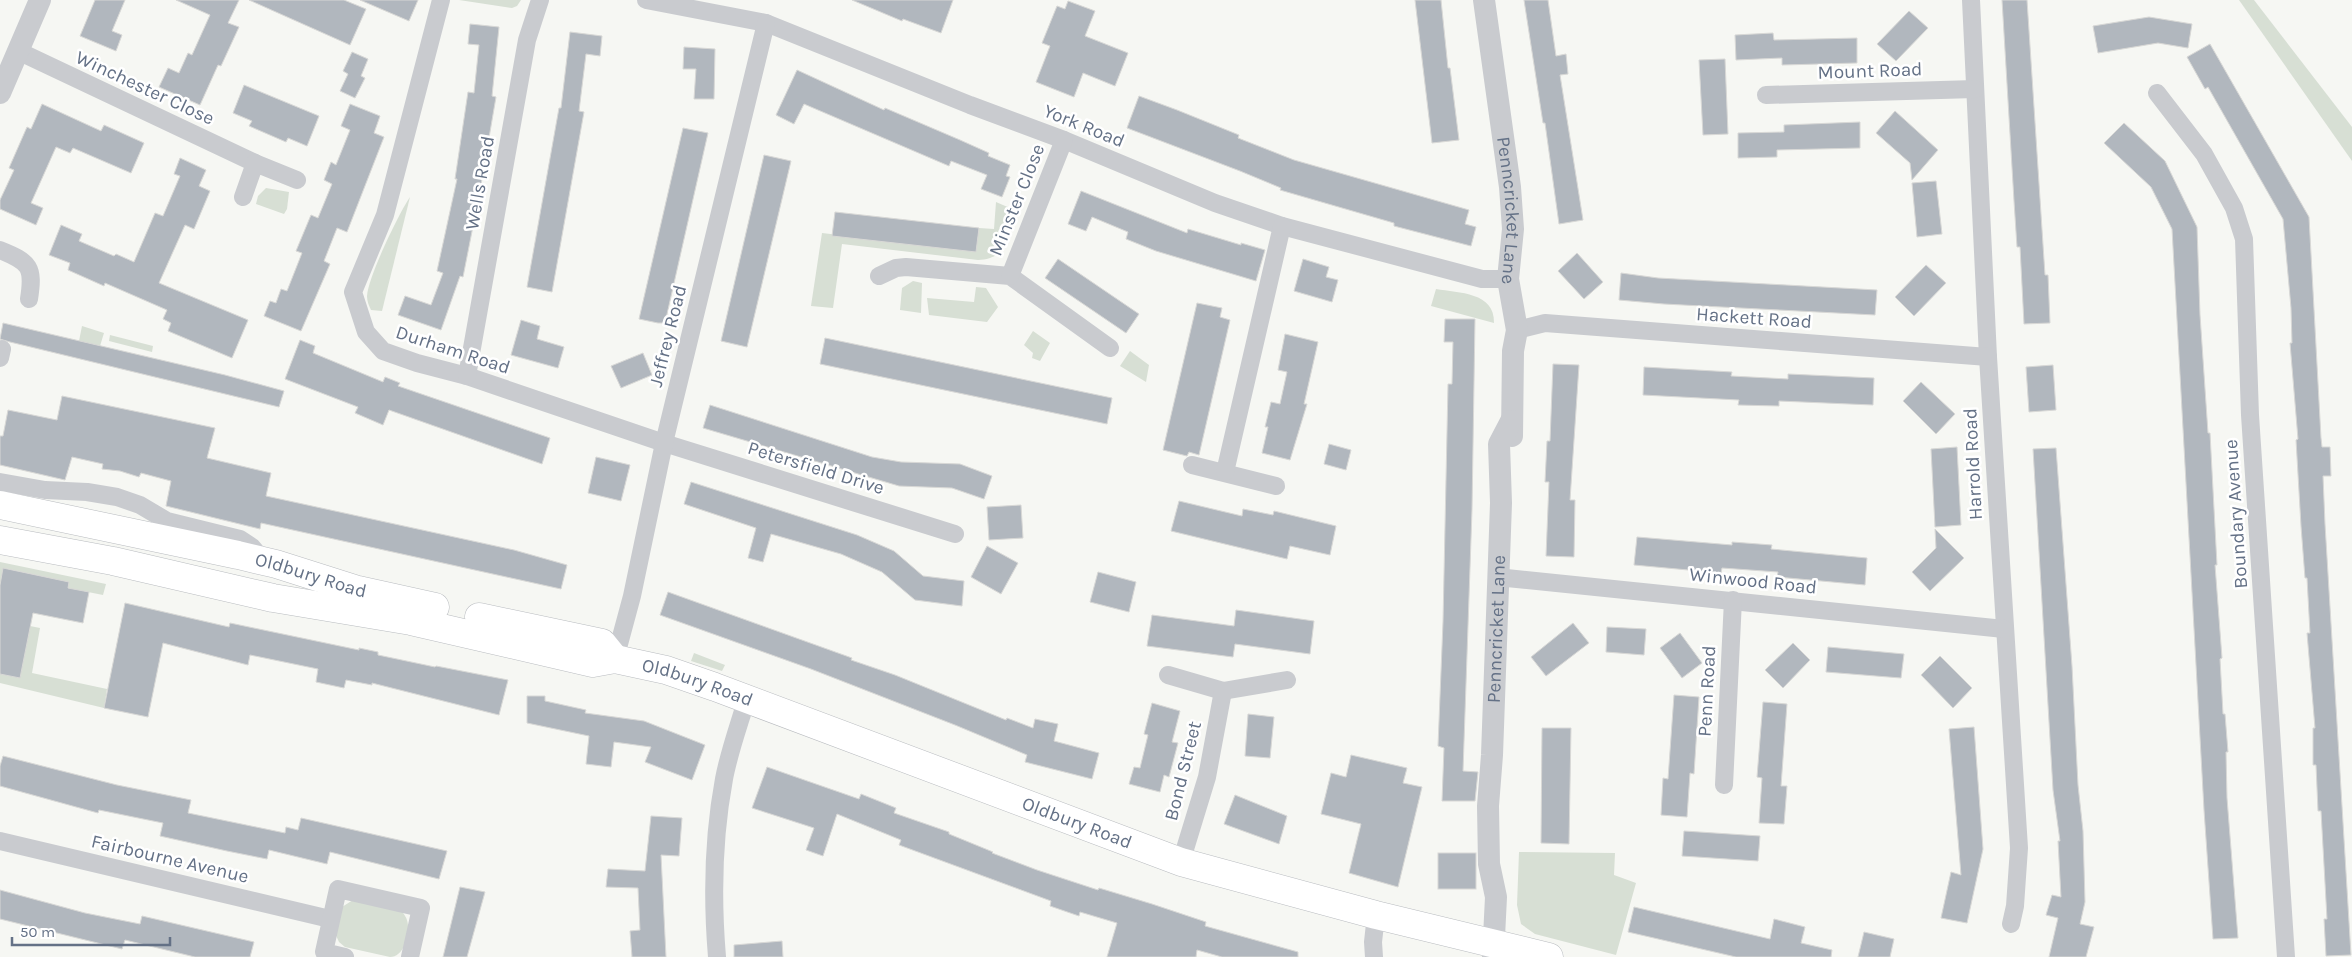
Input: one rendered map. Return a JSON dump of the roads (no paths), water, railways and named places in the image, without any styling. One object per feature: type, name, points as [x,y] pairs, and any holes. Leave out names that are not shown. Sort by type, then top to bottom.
[{"type":"main road","name":"Oldbury Road","points":[[0,505],[263,561],[358,590],[602,644],[615,659]]},
{"type":"main road","name":"Oldbury Road","points":[[0,540],[113,562],[272,598],[411,621],[593,663],[615,659],[666,670],[747,698],[942,774],[1124,839],[1181,862],[1376,915],[1493,951],[1549,957]]},
{"type":"street","points":[[0,93],[40,0]]},
{"type":"street","name":"Durham Road","points":[[441,0],[385,215],[353,292],[366,332],[383,351],[417,363],[467,376],[664,443]]},
{"type":"street","name":"Wells Road","points":[[467,376],[526,40],[540,0]]},
{"type":"street","name":"York Road","points":[[646,0],[766,23],[962,102],[1064,140],[1215,203],[1282,226],[1482,279],[1508,280]]},
{"type":"street","name":"Penncricket Lane","points":[[1484,0],[1510,187],[1513,229],[1508,280],[1517,330],[1514,351],[1511,421],[1514,456],[1501,503],[1497,577],[1492,755],[1502,822],[1501,883],[1496,897],[1493,951]]},
{"type":"street","name":"Harrold Road","points":[[1972,0],[1988,357],[2019,848],[2015,906],[2011,924]]},
{"type":"street","name":"Jeffrey Road","points":[[615,659],[632,596],[664,443],[766,23]]},
{"type":"street","name":"Winchester Close","points":[[18,51],[296,180]]},
{"type":"street","name":"Mount Road","points":[[1766,95],[1975,89]]},
{"type":"street","name":"Boundary Avenue","points":[[2157,93],[2204,154],[2234,208],[2244,238],[2250,414],[2286,957]]},
{"type":"street","name":"Minster Close","points":[[1010,276],[1064,140]]},
{"type":"street","points":[[243,198],[256,163]]},
{"type":"street","points":[[1225,472],[1282,226]]},
{"type":"street","points":[[0,250],[25,262],[31,270],[32,281],[29,299]]},
{"type":"street","name":"Minster Close","points":[[879,276],[896,268],[906,267],[1010,276],[1110,348]]},
{"type":"street","name":"Hackett Road","points":[[1517,330],[1545,323],[1988,357]]},
{"type":"street","name":"Petersfield Drive","points":[[664,443],[955,534]]},
{"type":"street","points":[[1192,465],[1276,486]]},
{"type":"street","points":[[0,482],[45,490],[87,492],[117,497],[140,506],[168,521],[240,539],[252,547],[263,561]]},
{"type":"street","name":"Winwood Road","points":[[1497,577],[2004,628]]},
{"type":"street","name":"Penn Road","points":[[1724,785],[1733,600]]},
{"type":"street","points":[[1168,675],[1223,691],[1287,680]]},
{"type":"street","name":"Bond Street","points":[[1181,862],[1207,778],[1223,691]]},
{"type":"street","points":[[717,957],[713,887],[718,820],[724,777],[747,698]]},
{"type":"street","name":"Fairbourne Avenue","points":[[0,842],[330,919]]},
{"type":"street","points":[[345,957],[324,952],[338,889],[421,908],[410,957]]},
{"type":"street","points":[[1374,957],[1376,915]]}]
